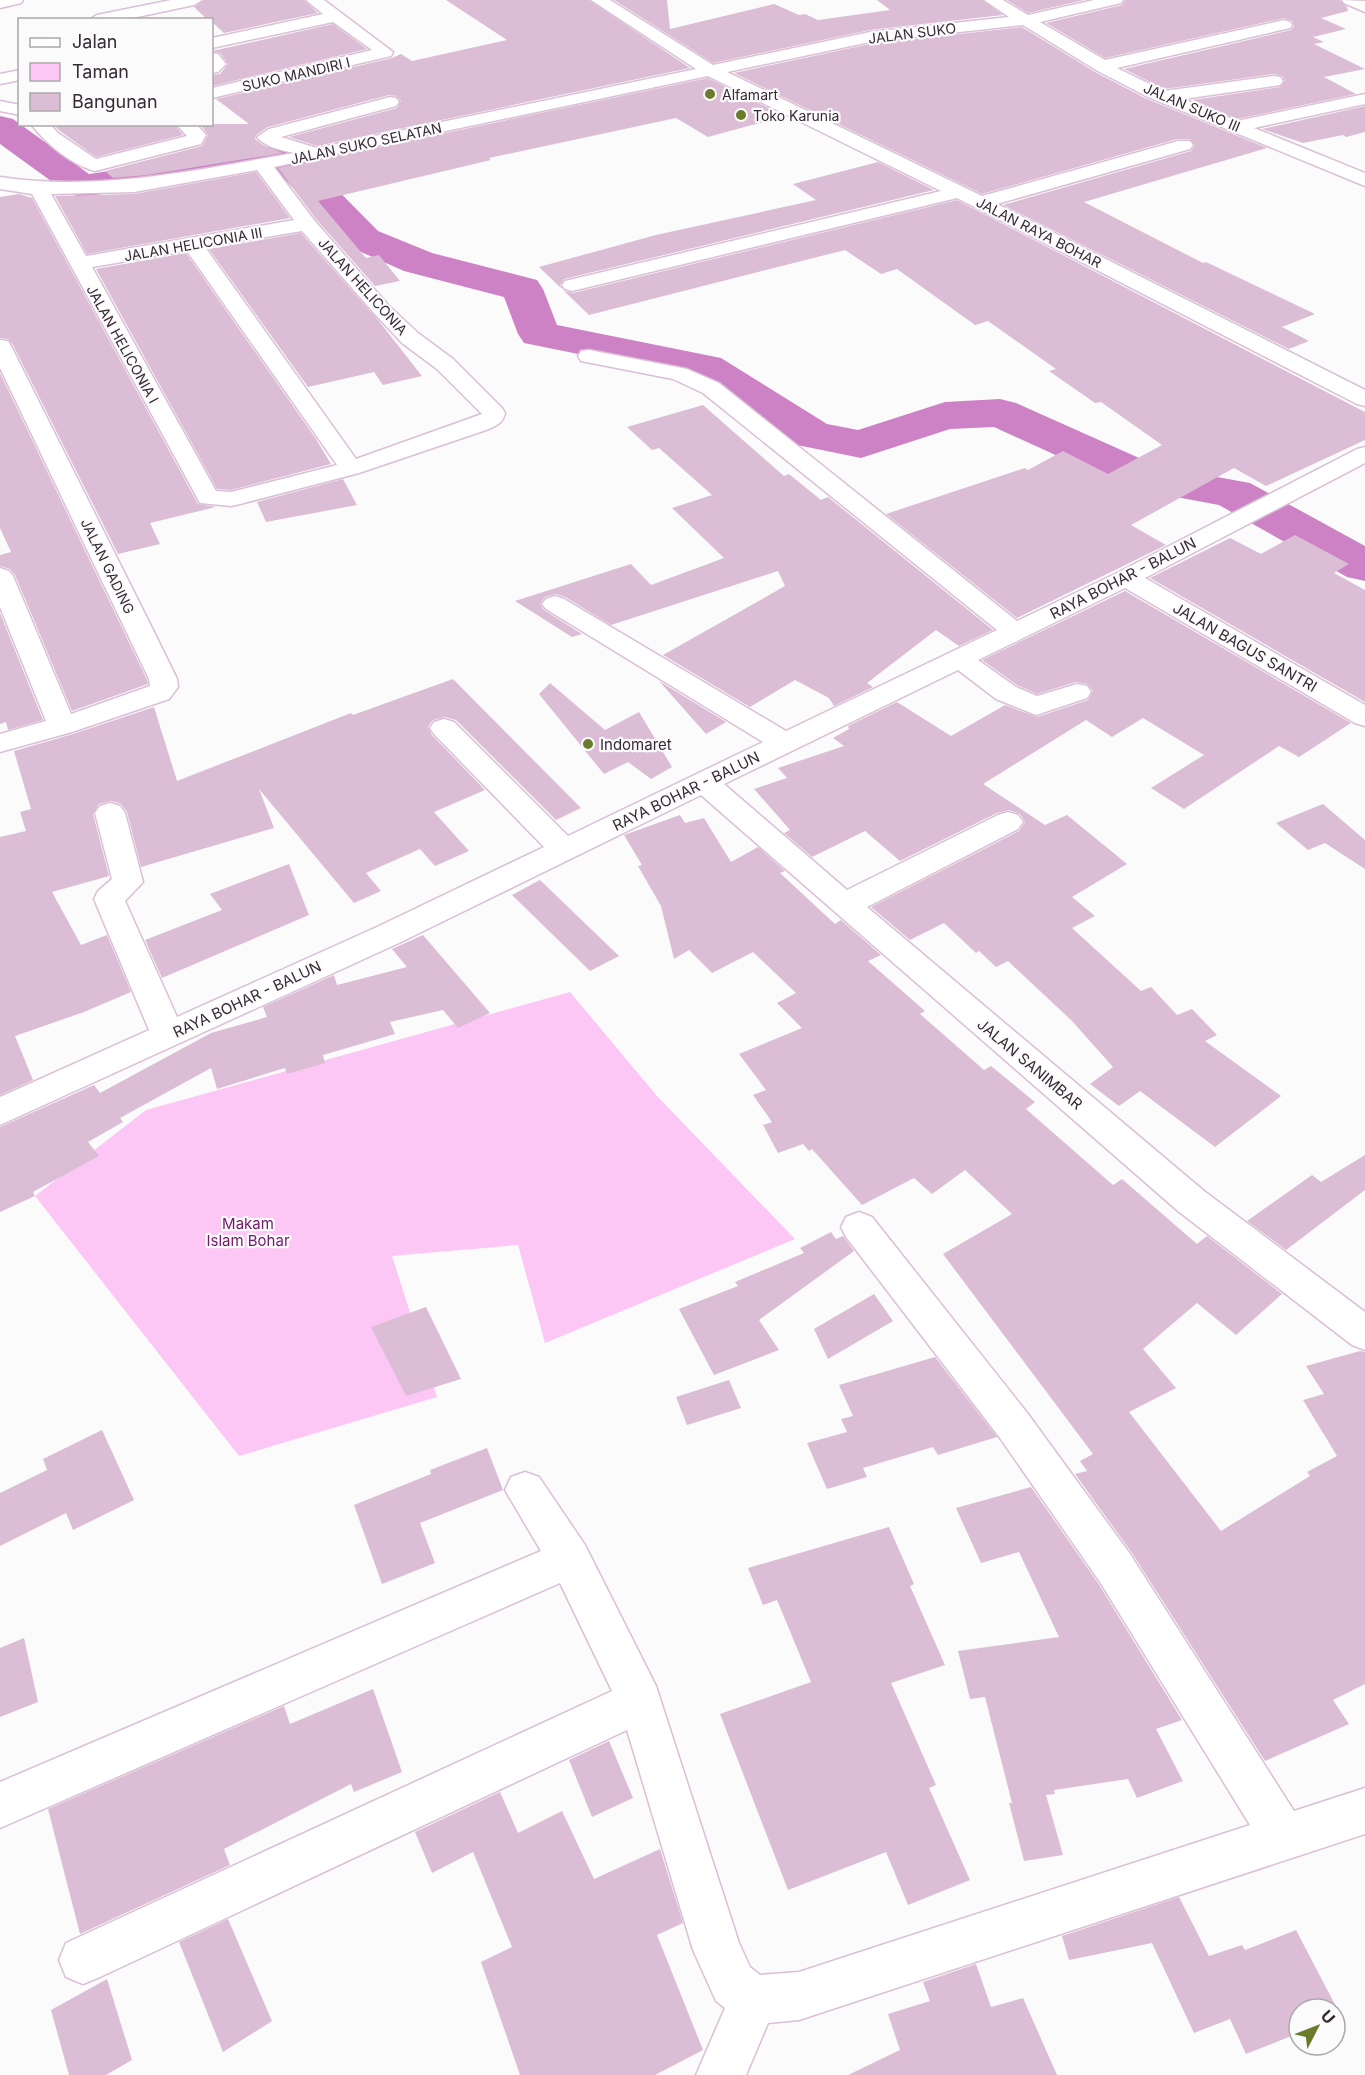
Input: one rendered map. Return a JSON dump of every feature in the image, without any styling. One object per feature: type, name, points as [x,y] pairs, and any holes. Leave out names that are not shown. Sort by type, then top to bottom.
[{"type":"street","points":[[0,3],[15,0]]},
{"type":"street","points":[[107,18],[194,0]]},
{"type":"street","points":[[314,0],[337,16]]},
{"type":"street","name":"JALAN RAYA BOHAR","points":[[599,0],[711,71],[797,115],[959,192],[1365,399]]},
{"type":"street","name":"JALAN SUKO III","points":[[992,0],[1102,66],[1163,96],[1365,180]]},
{"type":"street","name":"JALAN SUKO","points":[[711,71],[870,37],[1026,21],[1115,0]]},
{"type":"street","points":[[1350,0],[1365,7]]},
{"type":"street","points":[[213,43],[337,16]]},
{"type":"street","name":"SUKO MANDIRI I","points":[[213,93],[380,55],[385,51],[337,16]]},
{"type":"street","points":[[1102,66],[1284,26]]},
{"type":"street","name":"JALAN SUKO SELATAN","points":[[6,187],[39,189],[134,186],[270,163],[711,71]]},
{"type":"street","points":[[0,79],[18,75]]},
{"type":"street","points":[[1163,96],[1274,81]]},
{"type":"street","points":[[254,83],[273,97]]},
{"type":"street","points":[[1237,126],[1365,99]]},
{"type":"street","points":[[314,154],[284,146],[266,137],[390,102]]},
{"type":"street","points":[[0,106],[18,110]]},
{"type":"street","points":[[51,127],[52,137],[95,165],[195,140],[197,135],[187,126]]},
{"type":"street","points":[[980,203],[1184,145]]},
{"type":"street","name":"JALAN HELICONIA","points":[[270,163],[307,224],[410,338],[445,364],[494,413],[492,418],[481,424],[351,468]]},
{"type":"street","name":"JALAN HELICONIA I","points":[[39,189],[208,498],[231,499],[351,468]]},
{"type":"street","points":[[572,285],[959,192]]},
{"type":"street","name":"JALAN HELICONIA III","points":[[79,263],[307,224]]},
{"type":"street","points":[[192,244],[351,468]]},
{"type":"street","name":"JALAN GADING","points":[[0,346],[163,679],[164,687],[159,693],[62,726]]},
{"type":"street","points":[[589,356],[680,374],[711,388],[1015,632]]},
{"type":"street","name":"RAYA BOHAR - BALUN","points":[[0,1112],[388,935],[1126,578],[1365,454]]},
{"type":"street","points":[[0,576],[62,726],[0,743]]},
{"type":"street","name":"JALAN BAGUS SANTRI","points":[[1126,578],[1365,717]]},
{"type":"street","points":[[555,604],[785,743]]},
{"type":"street","points":[[960,659],[1006,693],[1036,706],[1077,692]]},
{"type":"street","points":[[444,728],[564,850]]},
{"type":"street","name":"JALAN SANIMBAR","points":[[703,782],[1191,1201],[1365,1334]]},
{"type":"street","points":[[110,813],[128,882],[109,899],[168,1035]]},
{"type":"street","points":[[844,905],[1008,822]]},
{"type":"street","points":[[859,1227],[1014,1426],[1115,1568],[1284,1837]]},
{"type":"street","points":[[525,1490],[570,1559],[640,1701],[717,1950],[733,1984],[753,2000],[799,1996],[1365,1811]]},
{"type":"street","points":[[0,1805],[570,1559]]},
{"type":"street","points":[[83,1960],[640,1701]]},
{"type":"street","points":[[721,2075],[753,2000]]},
{"type":"green space","name":"Makam Islam Bohar","points":[[570,992],[657,1096],[795,1239],[545,1343],[518,1245],[392,1256],[437,1397],[239,1456],[35,1196],[146,1110]]},
{"type":"building","points":[[204,0],[304,0],[318,13],[224,33],[213,23],[213,18],[206,18],[194,7]]},
{"type":"building","points":[[446,0],[589,0],[690,68],[317,146],[289,137],[397,108],[401,101],[396,96],[389,95],[268,127],[256,135],[255,139],[263,145],[283,153],[147,175],[113,178],[105,171],[202,146],[208,135],[201,126],[249,124],[216,99],[401,54],[412,61],[507,40]]},
{"type":"building","points":[[614,0],[667,0],[670,29],[774,4],[818,20],[890,10],[877,0],[982,0],[1003,15],[870,30],[713,63]]},
{"type":"building","points":[[1007,0],[1084,0],[1028,13]]},
{"type":"building","points":[[1125,0],[1340,0],[1348,11],[1321,18],[1346,29],[1313,37],[1324,42],[1314,44],[1365,69],[1324,77],[1356,94],[1237,119],[1192,100],[1280,87],[1285,81],[1282,76],[1274,74],[1164,89],[1124,69],[1291,30],[1294,26],[1292,21],[1284,18],[1105,58],[1046,23],[1122,5]]},
{"type":"building","points":[[333,24],[367,49],[213,86],[213,75],[220,74],[228,64],[220,53],[213,51]]},
{"type":"building","points":[[1022,27],[1095,72],[1145,98],[1267,148],[1084,202],[1203,263],[1206,262],[1315,314],[1282,327],[1309,341],[1289,349],[1003,205],[1191,151],[1195,145],[1190,139],[1177,139],[982,194],[734,73],[870,44]]},
{"type":"building","points":[[708,78],[785,116],[708,137],[676,118],[489,158],[491,160],[318,201],[366,258],[379,255],[400,281],[375,286],[316,219],[278,168]]},
{"type":"building","points":[[1365,106],[1365,132],[1346,137],[1343,135],[1303,143],[1262,129]]},
{"type":"building","points":[[55,126],[176,126],[183,135],[96,157]]},
{"type":"building","points":[[878,162],[934,190],[564,279],[560,285],[562,289],[539,267],[656,235],[816,200],[793,184]]},
{"type":"building","points":[[256,172],[290,218],[87,254],[55,196],[134,194]]},
{"type":"building","points":[[19,194],[32,198],[198,504],[216,507],[150,523],[160,544],[118,554],[13,345],[8,339],[0,338],[0,197]]},
{"type":"building","points":[[957,200],[1365,412],[1365,440],[1266,486],[1234,468],[1131,525],[1166,545],[1017,618],[886,514],[1025,468],[1028,470],[1063,451],[1108,474],[1162,445],[1101,402],[1095,403],[1049,371],[1056,369],[988,321],[975,325],[897,269],[881,274],[845,250],[589,315],[564,291],[573,293]]},
{"type":"building","points":[[301,233],[378,320],[422,376],[383,385],[374,372],[308,387],[209,249]]},
{"type":"building","points":[[186,253],[331,464],[231,490],[217,489],[96,269]]},
{"type":"building","points":[[0,373],[148,684],[72,711],[15,575],[10,569],[0,566],[0,555],[11,552],[0,528]]},
{"type":"building","points":[[703,405],[784,476],[789,474],[821,500],[828,497],[993,630],[959,646],[936,630],[867,683],[873,687],[834,706],[829,698],[795,680],[750,707],[663,655],[785,586],[778,571],[611,625],[565,597],[556,594],[545,597],[540,604],[544,610],[582,634],[572,637],[515,601],[631,564],[651,585],[724,558],[672,508],[712,495],[659,448],[652,450],[627,427]]},
{"type":"building","points":[[343,479],[357,505],[266,522],[257,502]]},
{"type":"building","points":[[1295,535],[1349,564],[1334,573],[1365,590],[1365,702],[1150,578],[1230,538],[1261,554]]},
{"type":"building","points":[[1125,591],[1351,723],[1299,757],[1279,746],[1184,809],[1151,788],[1204,755],[1143,718],[1112,737],[1086,720],[983,784],[1045,825],[1067,815],[1127,864],[1072,897],[1095,916],[1072,928],[1141,991],[1151,987],[1177,1015],[1192,1009],[1217,1035],[1205,1041],[1281,1096],[1215,1147],[1140,1091],[1119,1106],[1090,1084],[1113,1067],[1072,1021],[1008,961],[996,967],[979,951],[976,953],[944,923],[910,940],[871,907],[1019,831],[1025,822],[1020,814],[1009,810],[997,813],[900,861],[865,831],[812,857],[784,833],[790,830],[754,789],[787,778],[778,768],[844,746],[833,738],[849,729],[848,726],[897,702],[951,736],[1005,705],[1037,717],[1088,700],[1093,691],[1087,684],[1076,682],[1037,694],[1017,685],[982,660]]},
{"type":"building","points":[[0,613],[43,720],[8,730],[6,722],[0,724]]},
{"type":"building","points":[[453,679],[581,808],[556,820],[456,720],[445,717],[433,720],[428,727],[432,735],[485,790],[434,812],[469,851],[435,866],[420,849],[366,873],[381,891],[354,903],[259,789],[274,828],[141,867],[127,812],[121,804],[111,801],[99,804],[93,814],[109,876],[52,892],[81,945],[107,935],[131,992],[84,1012],[15,1036],[33,1080],[0,1095],[0,837],[26,831],[20,812],[31,809],[14,751],[154,707],[177,781],[351,713],[353,715]]},
{"type":"building","points":[[659,681],[726,722],[706,734]]},
{"type":"building","points":[[550,683],[605,730],[639,712],[672,767],[651,779],[628,762],[604,774],[539,694]]},
{"type":"building","points":[[1323,804],[1365,840],[1365,869],[1325,843],[1308,850],[1276,823]]},
{"type":"building","points":[[680,815],[685,823],[704,818],[731,862],[758,847],[785,871],[780,873],[835,924],[841,920],[881,955],[868,961],[925,1011],[920,1014],[984,1070],[991,1066],[1035,1102],[1026,1109],[1113,1185],[1122,1179],[1197,1244],[1207,1236],[1282,1294],[1236,1335],[1197,1303],[1143,1349],[1176,1388],[1129,1412],[1221,1531],[1310,1476],[1307,1472],[1337,1456],[1303,1400],[1324,1394],[1306,1366],[1360,1351],[1365,1352],[1365,1684],[1333,1700],[1349,1724],[1265,1761],[1132,1553],[1075,1474],[1087,1471],[1080,1461],[1093,1454],[943,1254],[1012,1214],[965,1170],[932,1194],[914,1178],[862,1205],[812,1149],[809,1151],[803,1144],[778,1153],[763,1125],[772,1122],[753,1095],[766,1090],[739,1054],[802,1028],[777,1003],[796,993],[753,952],[712,973],[689,950],[674,959],[661,906],[638,866],[642,865],[624,835]]},
{"type":"building","points":[[289,864],[309,915],[162,978],[145,940],[222,910],[210,894]]},
{"type":"building","points":[[540,880],[619,956],[590,971],[512,895]]},
{"type":"building","points":[[423,935],[490,1013],[458,1028],[443,1010],[390,1022],[395,1034],[323,1055],[325,1063],[287,1074],[285,1068],[217,1089],[211,1068],[120,1118],[123,1122],[88,1142],[99,1156],[33,1192],[35,1196],[0,1212],[0,1127],[94,1085],[100,1093],[211,1033],[267,1017],[263,1007],[334,975],[337,985],[407,967],[392,949]]},
{"type":"building","points":[[1365,1155],[1365,1190],[1286,1250],[1247,1221],[1312,1175],[1321,1182]]},
{"type":"building","points":[[831,1232],[836,1239],[843,1236],[854,1251],[759,1320],[779,1350],[714,1375],[679,1309],[738,1286],[735,1282],[804,1253],[800,1248]]},
{"type":"building","points":[[874,1294],[893,1321],[828,1359],[814,1329]]},
{"type":"building","points":[[426,1307],[461,1379],[406,1396],[371,1327]]},
{"type":"building","points":[[935,1357],[997,1437],[938,1455],[933,1447],[863,1468],[867,1477],[827,1489],[807,1443],[847,1432],[841,1419],[853,1416],[839,1385]]},
{"type":"building","points":[[729,1380],[741,1408],[687,1425],[676,1397]]},
{"type":"building","points":[[102,1430],[134,1500],[73,1530],[66,1513],[0,1546],[0,1493],[47,1470],[43,1459]]},
{"type":"building","points":[[487,1448],[503,1490],[420,1523],[435,1563],[382,1584],[354,1505],[431,1474],[430,1470]]},
{"type":"building","points":[[1031,1487],[1098,1583],[1182,1720],[1156,1729],[1183,1781],[1137,1798],[1128,1779],[1054,1790],[1055,1794],[1046,1795],[1063,1855],[1024,1861],[985,1697],[970,1699],[958,1651],[1059,1637],[1019,1552],[981,1563],[956,1508]]},
{"type":"building","points":[[889,1527],[914,1584],[910,1586],[945,1665],[891,1683],[936,1785],[929,1788],[970,1880],[908,1905],[886,1852],[788,1890],[720,1714],[811,1682],[777,1600],[763,1605],[748,1568]]},
{"type":"building","points":[[24,1638],[38,1702],[0,1717],[0,1648]]},
{"type":"building","points":[[373,1689],[402,1772],[354,1792],[351,1784],[224,1849],[230,1865],[80,1934],[48,1809],[284,1706],[290,1724]]},
{"type":"building","points":[[609,1741],[633,1798],[592,1817],[569,1760]]},
{"type":"building","points":[[500,1792],[518,1833],[562,1811],[594,1879],[660,1849],[683,1923],[657,1935],[703,2050],[655,2075],[520,2075],[481,1962],[512,1947],[473,1852],[432,1873],[415,1832]]},
{"type":"building","points":[[1179,1897],[1209,1956],[1242,1945],[1245,1950],[1296,1930],[1331,1997],[1287,1997],[1287,2038],[1246,2054],[1230,2019],[1194,2033],[1152,1943],[1069,1960],[1062,1936]]},
{"type":"building","points":[[228,1919],[272,2021],[223,2052],[179,1942]]},
{"type":"building","points":[[976,1964],[991,2007],[1023,1998],[1057,2075],[848,2075],[900,2050],[888,2014],[930,2001],[923,1982]]},
{"type":"building","points":[[107,1979],[132,2060],[106,2075],[69,2075],[51,2010]]},
{"type":"waterway","points":[[0,127],[82,186],[283,156],[364,239],[418,262],[522,289],[539,334],[706,367],[813,435],[861,444],[945,416],[1000,413],[1145,478],[1233,493],[1365,566]]},
{"type":"place","name":"Alfamart","points":[[710,94]]},
{"type":"place","name":"Toko Karunia","points":[[741,115]]},
{"type":"place","name":"Indomaret","points":[[588,744]]}]
